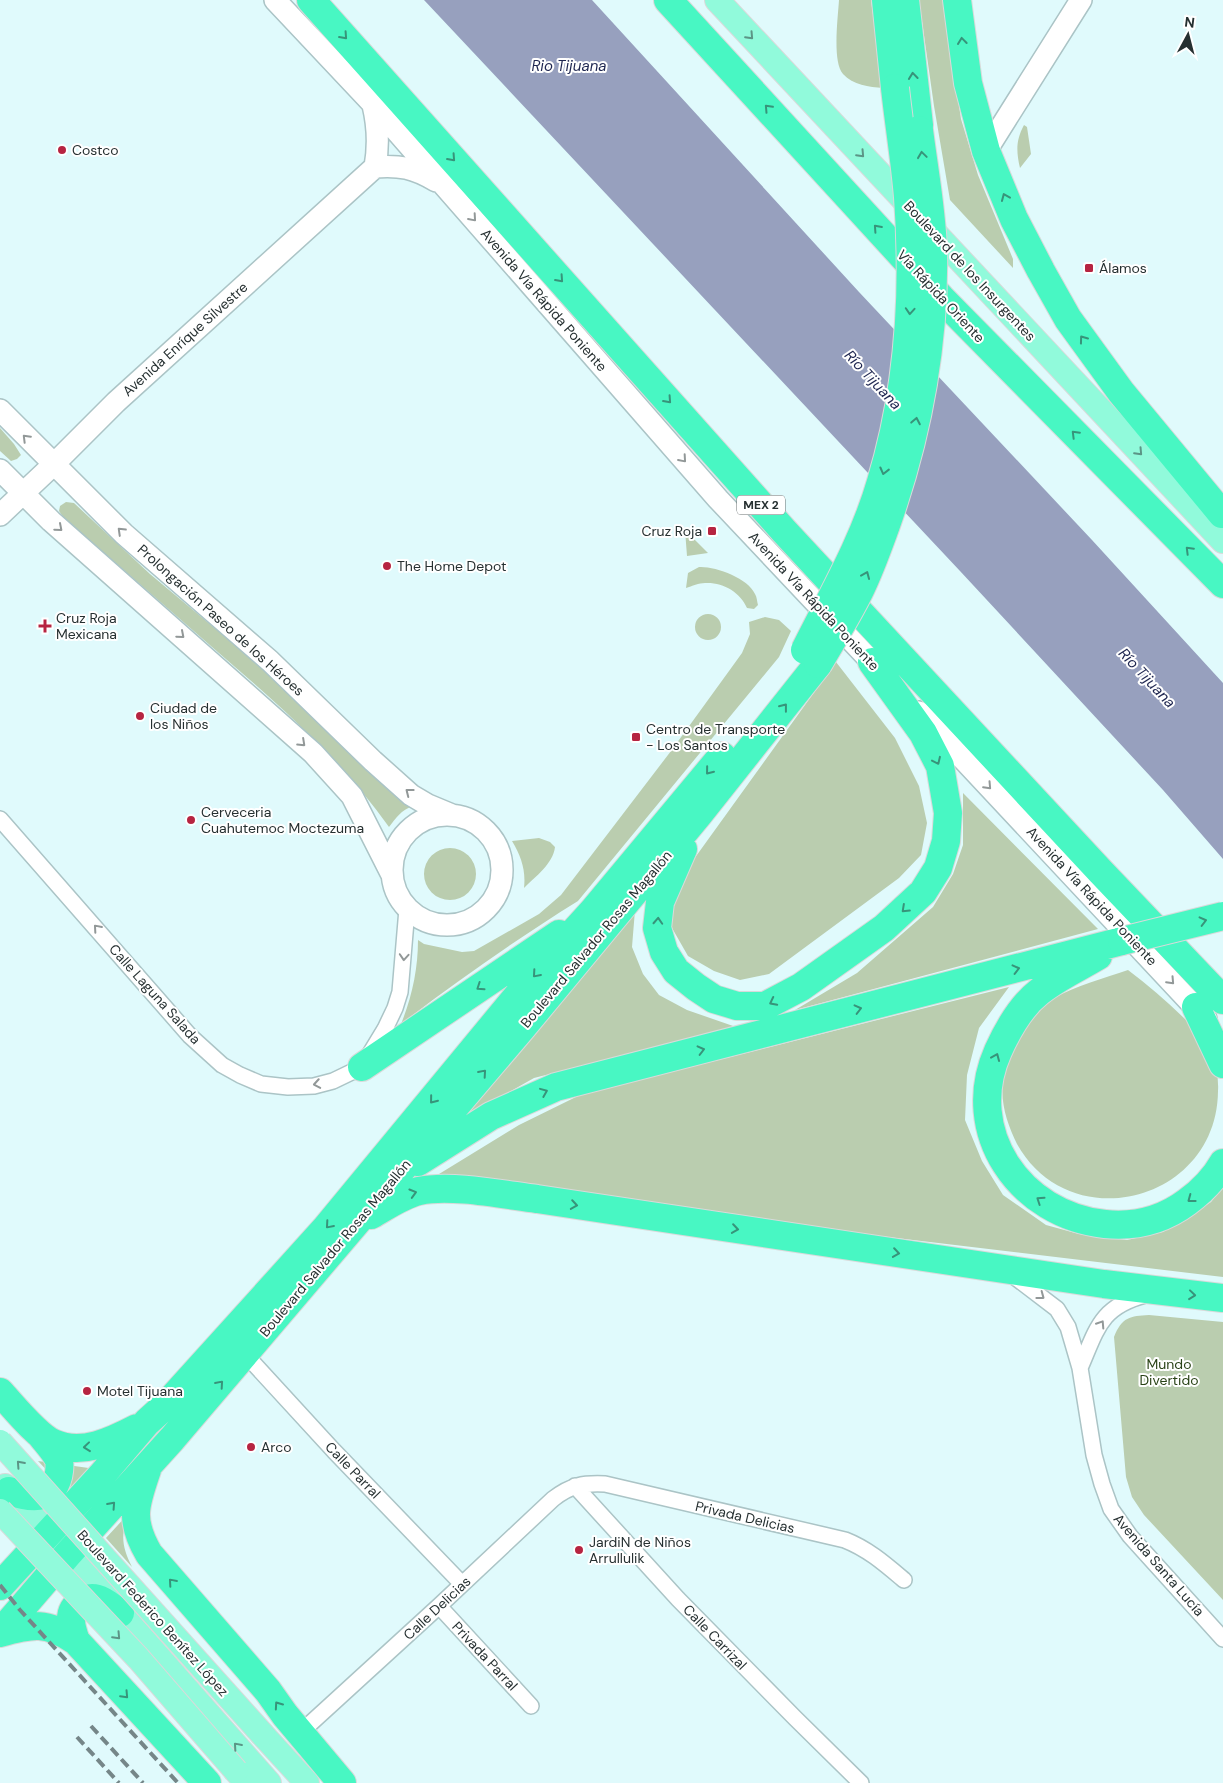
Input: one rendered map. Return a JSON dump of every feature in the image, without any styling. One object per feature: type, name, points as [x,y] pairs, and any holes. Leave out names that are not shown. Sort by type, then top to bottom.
[{"type":"highway","name":"Avenida Vía Rápida Poniente","points":[[311,0],[784,531],[1094,865],[1223,1000]]},
{"type":"highway","name":"Vía Rápida Oriente","points":[[668,0],[942,298],[1223,584]]},
{"type":"highway","name":"Boulevard Salvador Rosas Magallón","points":[[0,1586],[147,1422],[168,1403],[326,1228],[533,977],[593,911],[742,731],[811,657],[860,540],[881,482],[895,425],[911,310],[908,196],[886,0]]},
{"type":"highway","name":"Boulevard Salvador Rosas Magallón","points":[[0,1633],[245,1354],[521,1029],[700,814],[860,591],[898,490],[914,433],[924,380],[932,311],[933,250],[905,0]]},
{"type":"highway","points":[[957,0],[968,83],[986,150],[1014,219],[1068,319],[1121,392],[1222,514]]},
{"type":"highway","points":[[700,814],[660,902],[657,928],[664,952],[676,971],[714,999],[737,1006],[765,1006],[801,988],[884,928],[923,892],[938,868],[946,841],[948,813],[940,766],[923,733],[872,662]]},
{"type":"highway","points":[[362,1067],[593,911]]},
{"type":"highway","points":[[395,1176],[491,1116],[556,1087],[1223,916]]},
{"type":"highway","points":[[1122,942],[1038,992],[1004,1037],[993,1064],[987,1089],[990,1130],[997,1150],[1008,1170],[1020,1183],[1036,1197],[1060,1213],[1087,1222],[1120,1225],[1153,1220],[1178,1209],[1200,1193],[1218,1172],[1223,1163]]},
{"type":"highway","points":[[1196,1007],[1223,1064]]},
{"type":"highway","points":[[355,1224],[404,1196],[419,1191],[444,1190],[538,1199],[1160,1292],[1223,1298]]},
{"type":"highway","points":[[0,1392],[38,1432],[59,1461],[58,1478],[55,1486],[47,1493],[38,1497],[3,1494]]},
{"type":"highway","points":[[38,1432],[52,1443],[67,1447],[87,1447],[112,1441],[147,1422]]},
{"type":"highway","points":[[149,1463],[139,1494],[136,1514],[139,1538],[158,1567],[268,1690],[300,1733],[342,1783]]},
{"type":"highway","points":[[76,1641],[71,1626],[71,1615],[75,1606],[82,1600],[91,1598],[103,1601],[120,1613]]},
{"type":"highway","points":[[0,1633],[22,1627],[50,1627],[76,1641],[207,1783]]},
{"type":"main road","name":"Boulevard de los Insurgentes","points":[[716,0],[1223,541]]},
{"type":"main road","name":"Boulevard de los Insurgentes","points":[[738,0],[1100,387],[1222,514]]},
{"type":"main road","name":"Boulevard Federico Benítez López","points":[[0,1442],[307,1783]]},
{"type":"main road","points":[[3,1494],[68,1554],[269,1783]]},
{"type":"main road","points":[[3,1494],[138,1659],[242,1777]]},
{"type":"street","name":"Avenida Vía Rápida Poniente","points":[[275,0],[372,103],[718,498],[1223,1037]]},
{"type":"street","points":[[986,150],[1082,0]]},
{"type":"street","points":[[372,103],[378,124],[378,151],[374,167],[406,167],[419,171],[445,186]]},
{"type":"street","name":"Avenida Enríque Silvestre","points":[[0,515],[54,465],[116,402],[374,167]]},
{"type":"street","name":"Prolongación Paseo de los Héroes","points":[[0,410],[124,534],[270,660],[392,778],[411,795],[428,805],[452,815]]},
{"type":"street","points":[[0,470],[23,495],[313,753],[352,796],[391,873],[399,898],[407,909],[420,918],[434,924],[450,926],[465,922],[479,915],[492,903],[500,887],[502,870],[499,853],[492,838],[479,825],[452,815],[436,816],[421,821],[408,830],[398,843],[391,873]]},
{"type":"street","name":"Calle Laguna Salada","points":[[0,819],[190,1036],[222,1065],[262,1084],[288,1087],[314,1086],[333,1081],[362,1067]]},
{"type":"street","points":[[362,1067],[385,1029],[400,992],[407,909]]},
{"type":"street","name":"Avenida Santa Lucía","points":[[1002,1268],[1057,1309],[1068,1326],[1087,1400],[1094,1456],[1111,1509],[1130,1536],[1223,1639]]},
{"type":"street","points":[[1080,1368],[1094,1335],[1102,1321],[1113,1308],[1130,1299],[1160,1292]]},
{"type":"street","name":"Calle Parral","points":[[245,1354],[334,1451],[462,1584]]},
{"type":"street","name":"Privada Delicias","points":[[575,1486],[588,1483],[605,1484],[845,1540],[874,1555],[904,1580]]},
{"type":"street","name":"Calle Delicias","points":[[300,1733],[553,1499],[568,1488],[575,1486]]},
{"type":"street","name":"Calle Carrizal","points":[[575,1486],[678,1599],[794,1718],[861,1783]]},
{"type":"street","name":"Privada Parral","points":[[439,1606],[531,1706]]},
{"type":"green space","points":[[839,0],[871,0],[883,88],[856,83],[847,78],[840,68],[836,39]]},
{"type":"green space","points":[[919,0],[943,0],[961,119],[978,175],[1013,259],[1013,268],[950,200]]},
{"type":"green space","points":[[1024,125],[1027,127],[1031,154],[1020,168],[1017,146]]},
{"type":"green space","points":[[0,428],[21,455],[17,459],[11,461],[0,451]]},
{"type":"green space","points":[[66,502],[74,503],[150,574],[254,661],[394,795],[413,806],[402,812],[389,827],[329,754],[284,710],[64,518],[59,511],[60,506]]},
{"type":"green space","points":[[685,530],[708,553],[687,556]]},
{"type":"green space","points":[[699,567],[722,571],[746,583],[756,595],[758,605],[754,609],[747,608],[740,597],[730,589],[718,584],[703,583],[686,588],[688,573]]},
{"type":"green space","points":[[708,614],[717,618],[721,627],[717,636],[708,640],[699,636],[695,627],[699,618]]},
{"type":"green space","points":[[765,617],[779,620],[791,631],[779,657],[578,901],[488,960],[401,1024],[414,983],[418,940],[424,944],[462,952],[474,951],[539,914],[561,895],[671,751],[742,653],[750,634],[749,622]]},
{"type":"green space","points":[[836,662],[895,738],[919,786],[927,823],[921,855],[899,878],[769,974],[740,980],[714,971],[688,956],[672,928],[670,907],[676,884]]},
{"type":"green space","points":[[963,793],[1098,929],[795,1010],[857,973],[933,907],[953,874],[963,845]]},
{"type":"green space","points":[[539,838],[550,842],[555,847],[554,853],[543,870],[524,888],[522,863],[512,841]]},
{"type":"green space","points":[[450,848],[460,850],[468,856],[474,864],[476,874],[474,884],[468,892],[460,898],[450,900],[440,898],[432,892],[426,884],[424,874],[426,864],[432,856],[440,850]]},
{"type":"green space","points":[[635,910],[632,947],[643,974],[659,995],[687,1010],[736,1027],[534,1078],[465,1117]]},
{"type":"green space","points":[[1128,970],[1166,1001],[1207,1040],[1216,1064],[1218,1091],[1211,1129],[1194,1159],[1168,1182],[1137,1195],[1104,1198],[1071,1191],[1041,1174],[1017,1144],[1005,1114],[1002,1090],[1007,1060],[1013,1045],[1027,1022],[1040,1008],[1054,998],[1071,990]]},
{"type":"green space","points":[[1009,987],[979,1028],[967,1075],[965,1120],[982,1161],[1003,1195],[1046,1225],[1079,1234],[1127,1240],[1163,1232],[1211,1202],[1223,1187],[1223,1277],[426,1182],[519,1125],[582,1094]]},
{"type":"green space","name":"Mundo Divertido","points":[[1149,1315],[1223,1322],[1223,1600],[1144,1515],[1132,1497],[1126,1477],[1114,1337],[1120,1325],[1127,1319]]},
{"type":"green space","points":[[38,1461],[96,1469],[70,1495]]},
{"type":"green space","points":[[129,1513],[124,1528],[123,1541],[132,1567],[106,1538]]},
{"type":"water","name":"Rio Tijuana","points":[[424,0],[592,0],[859,292],[1092,540],[1223,683],[1223,859],[1163,790],[960,571]]},
{"type":"railway","points":[[0,1585],[20,1610],[178,1783]]},
{"type":"railway","points":[[91,1726],[143,1783]]},
{"type":"railway","points":[[77,1737],[119,1783]]},
{"type":"place","name":"Costco","points":[[62,150]]},
{"type":"place","name":"Álamos","points":[[1089,268]]},
{"type":"place","name":"Cruz Roja","points":[[712,531]]},
{"type":"place","name":"The Home Depot","points":[[387,566]]},
{"type":"place","name":"Cruz Roja Mexicana","points":[[45,626]]},
{"type":"place","name":"Ciudad de los Niños","points":[[140,716]]},
{"type":"place","name":"Centro de Transporte - Los Santos","points":[[636,737]]},
{"type":"place","name":"Cerveceria Cuahutemoc Moctezuma","points":[[191,820]]},
{"type":"place","name":"Motel Tijuana","points":[[87,1391]]},
{"type":"place","name":"Arco","points":[[251,1447]]},
{"type":"place","name":"JardiN de Niños Arrullulik","points":[[579,1550]]},
{"type":"water label","name":"Río Tijuana","points":[[873,380]]},
{"type":"water label","name":"Río Tijuana","points":[[1147,678]]}]
